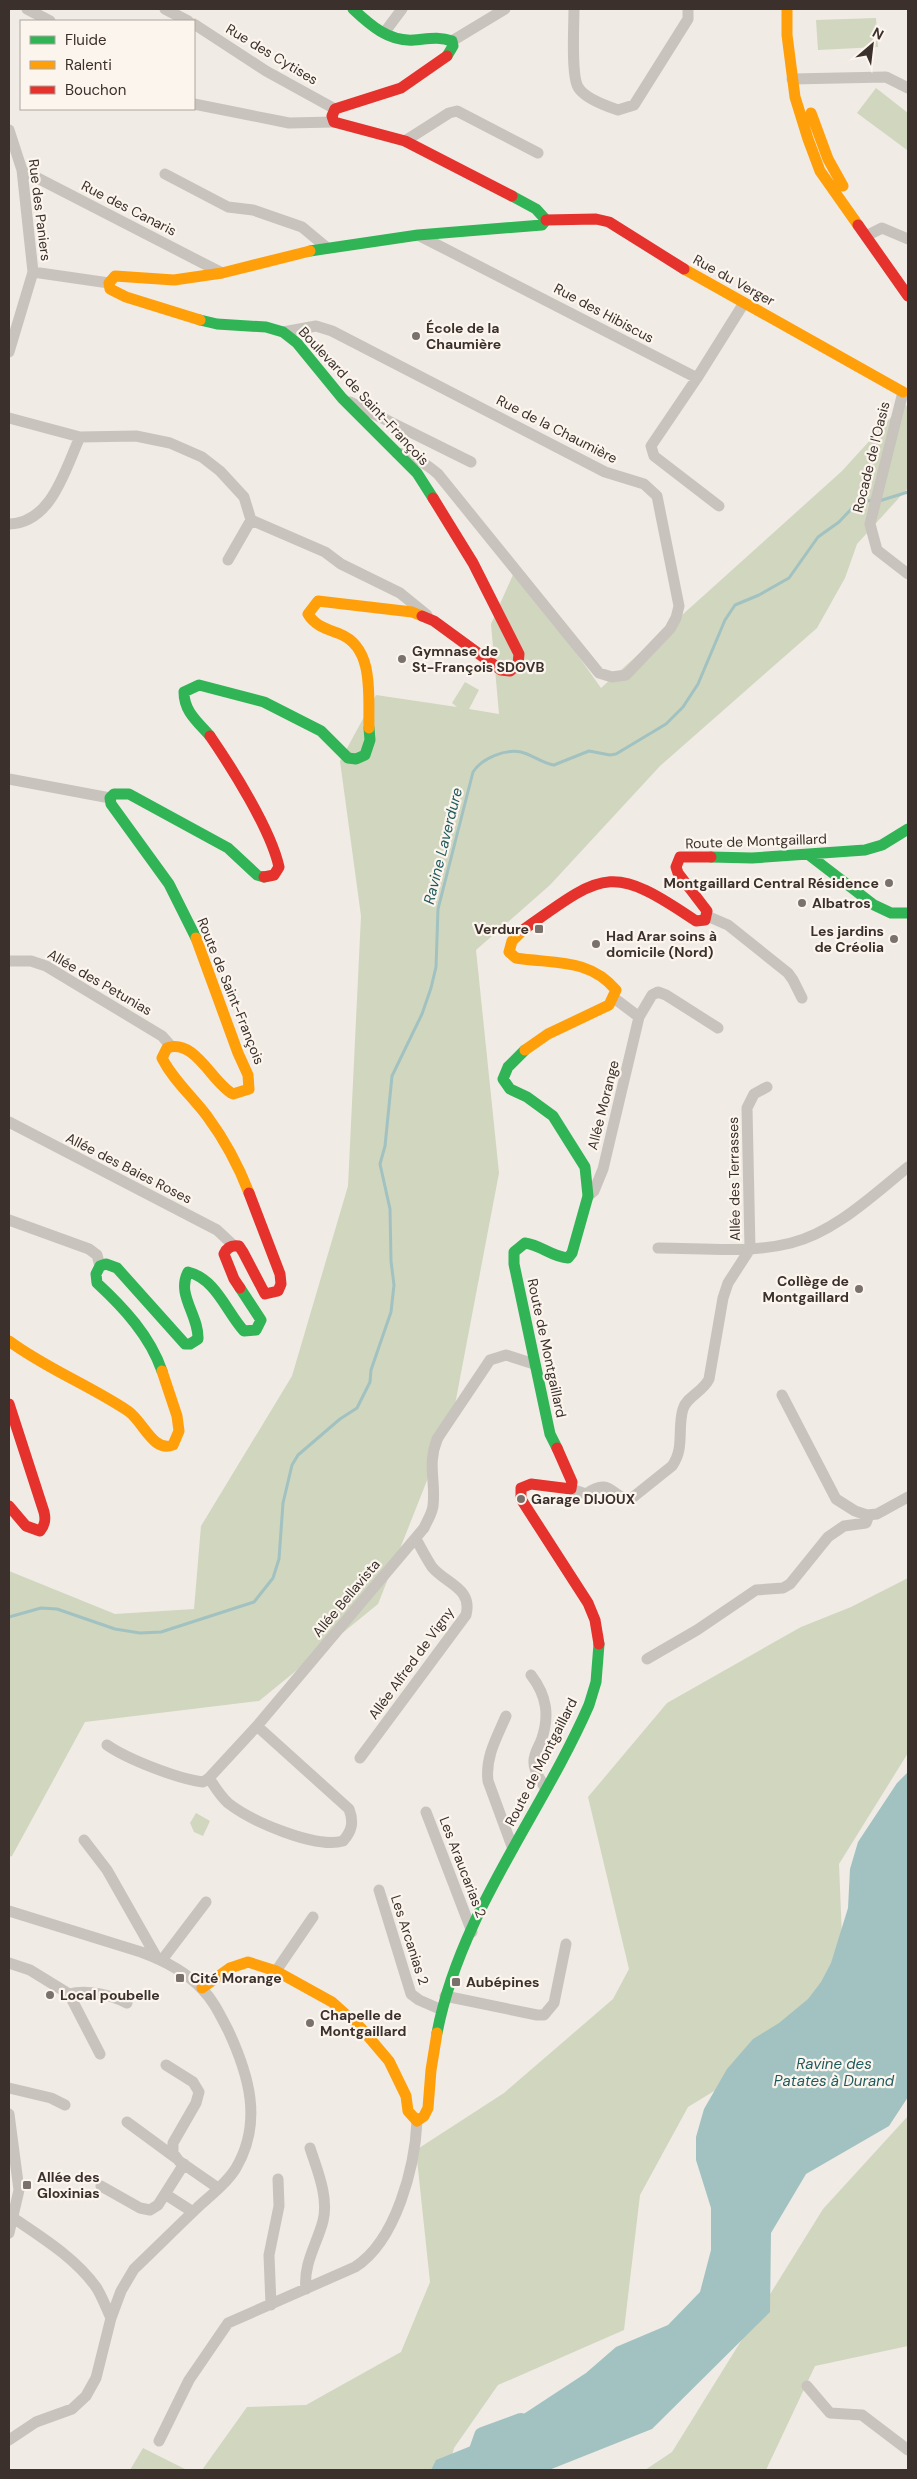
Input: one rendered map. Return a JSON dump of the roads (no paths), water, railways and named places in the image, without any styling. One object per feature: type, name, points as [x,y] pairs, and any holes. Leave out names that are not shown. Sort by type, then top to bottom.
[{"type":"main road","points":[[109,283],[115,276],[174,280],[222,273],[326,247],[418,235],[538,226],[546,220],[536,209],[405,141],[386,134],[341,126],[334,122],[332,116],[336,109],[401,88],[445,58],[453,46],[452,41],[438,36],[406,40],[384,34],[364,20],[353,9]]},
{"type":"main road","points":[[787,9],[787,35],[796,80],[803,93],[828,159],[869,234],[908,296]]},
{"type":"main road","points":[[796,80],[798,9]]},
{"type":"main road","name":"Rue du Verger","points":[[546,220],[596,218],[609,222],[744,303],[906,388]]},
{"type":"main road","points":[[869,234],[908,280]]},
{"type":"main road","name":"Boulevard de Saint-François","points":[[109,283],[110,289],[126,297],[191,318],[217,324],[266,327],[283,332],[297,343],[342,398],[417,473],[473,563],[519,654],[518,666],[510,671],[494,667],[434,621],[412,612],[318,601],[308,614],[312,623],[348,637],[362,654],[367,667],[370,740],[365,756],[356,759],[348,758],[322,731],[264,702],[199,685],[184,692],[186,710],[223,756],[276,854],[279,867],[274,875],[266,878],[258,875],[228,848],[129,794],[121,792],[110,798]]},
{"type":"main road","name":"Route de Saint-François","points":[[110,798],[114,811],[168,884],[194,936],[238,1053],[246,1066],[250,1081],[249,1089],[240,1093],[227,1091],[185,1049],[175,1044],[170,1045]]},
{"type":"main road","name":"Route de Montgaillard","points":[[707,916],[707,912],[678,873],[676,867],[680,858],[688,856],[752,858],[809,856],[873,848],[908,829]]},
{"type":"main road","points":[[809,856],[874,905],[891,913],[908,913]]},
{"type":"main road","points":[[614,998],[616,990],[602,974],[579,964],[516,958],[509,952],[511,942],[526,928],[591,885],[606,881],[633,883],[696,921],[705,920],[707,916]]},
{"type":"main road","name":"Route de Montgaillard","points":[[417,2121],[425,2117],[430,2105],[429,2088],[434,2042],[446,1996],[472,1932],[545,1788],[586,1714],[598,1672],[599,1635],[590,1607],[528,1512],[520,1493],[521,1488],[530,1484],[555,1489],[571,1489],[571,1478],[550,1434],[514,1264],[514,1252],[521,1245],[529,1243],[555,1256],[568,1258],[574,1248],[588,1196],[588,1180],[585,1168],[553,1116],[527,1097],[510,1089],[503,1079],[509,1065],[532,1044],[609,1005],[614,998]]},
{"type":"main road","points":[[9,1341],[36,1361],[110,1399],[134,1415],[158,1446],[166,1448],[173,1445],[179,1431],[177,1416],[157,1356],[144,1335],[118,1303],[97,1284],[96,1274],[100,1266],[106,1264],[117,1268],[185,1344],[190,1344],[198,1339],[200,1330],[182,1289],[183,1279],[188,1272],[197,1272],[206,1280],[237,1325],[244,1331],[256,1330],[261,1320],[257,1311],[234,1279],[224,1254],[227,1248],[233,1245],[239,1246],[248,1257],[258,1286],[265,1294],[278,1291],[281,1284],[280,1274],[242,1175],[207,1116],[168,1070],[162,1058],[163,1052],[170,1045]]},
{"type":"main road","points":[[9,1404],[44,1512],[45,1525],[40,1531],[34,1532],[27,1527],[9,1506]]},
{"type":"main road","points":[[202,1988],[230,1968],[248,1962],[276,1971],[332,2002],[361,2028],[389,2061],[406,2096],[408,2111],[417,2121]]},
{"type":"street","points":[[27,9],[48,20]]},
{"type":"street","points":[[165,9],[186,20]]},
{"type":"street","points":[[384,34],[402,9]]},
{"type":"street","points":[[452,41],[505,9]]},
{"type":"street","points":[[574,9],[574,74],[578,86],[583,93],[618,110],[634,105],[688,19],[688,9]]},
{"type":"street","name":"Rue des Cytises","points":[[195,25],[266,71],[336,109]]},
{"type":"street","points":[[796,80],[886,76],[908,88]]},
{"type":"street","points":[[195,104],[288,123],[334,122]]},
{"type":"street","points":[[405,141],[449,113],[457,112],[538,153]]},
{"type":"street","name":"Rue des Paniers","points":[[9,130],[22,170],[32,272],[9,352]]},
{"type":"street","name":"Rue des Canaris","points":[[22,170],[222,273]]},
{"type":"street","points":[[165,174],[228,207],[253,210],[302,227],[326,247]]},
{"type":"street","points":[[869,234],[882,228],[908,238]]},
{"type":"street","name":"Rue des Hibiscus","points":[[418,235],[697,378]]},
{"type":"street","points":[[32,272],[109,283]]},
{"type":"street","points":[[718,506],[654,456],[651,446],[744,303]]},
{"type":"street","name":"Rue de la Chaumière","points":[[283,332],[316,326],[332,330],[605,472],[644,484],[657,496],[680,606],[670,629],[626,675],[612,677],[599,673],[438,474],[425,463],[411,456],[396,453]]},
{"type":"street","name":"Rocade de l'Oasis","points":[[906,388],[870,524],[877,550],[908,574]]},
{"type":"street","points":[[342,398],[471,462]]},
{"type":"street","points":[[9,418],[80,437],[136,436],[170,443],[202,457],[220,471],[244,497],[251,520],[228,560]]},
{"type":"street","points":[[9,524],[28,520],[56,492],[80,437]]},
{"type":"street","points":[[251,520],[325,552],[341,564],[400,593],[434,621]]},
{"type":"street","points":[[9,779],[110,798]]},
{"type":"street","points":[[707,916],[728,925],[788,974],[802,998]]},
{"type":"street","name":"Allée des Petunias","points":[[9,961],[31,961],[46,966],[162,1036],[170,1045]]},
{"type":"street","name":"Allée Morange","points":[[588,1196],[594,1191],[603,1169],[639,1017],[652,995],[658,992],[666,995],[718,1028]]},
{"type":"street","points":[[614,998],[639,1017]]},
{"type":"street","name":"Allée des Terrasses","points":[[750,1249],[747,1108],[754,1094],[767,1088]]},
{"type":"street","name":"Allée des Baies Roses","points":[[9,1122],[217,1230],[233,1245]]},
{"type":"street","name":"Allée des Terrasses","points":[[658,1248],[750,1249],[791,1243],[823,1230],[857,1208],[908,1167]]},
{"type":"street","points":[[9,1220],[89,1249],[97,1255],[100,1266]]},
{"type":"street","points":[[571,1489],[586,1494],[596,1487],[604,1486],[623,1497],[632,1498],[672,1466],[680,1452],[684,1407],[689,1400],[704,1389],[708,1379],[719,1314],[728,1283],[750,1249]]},
{"type":"street","name":"Allée Bellavista","points":[[209,1778],[257,1726],[424,1528],[433,1506],[431,1468],[432,1453],[437,1438],[490,1360],[506,1355],[534,1364]]},
{"type":"street","points":[[782,1394],[836,1499],[855,1511],[869,1515],[877,1514],[908,1497]]},
{"type":"street","points":[[647,1659],[697,1630],[756,1590],[783,1588],[790,1584],[828,1537],[844,1526],[866,1523],[869,1515]]},
{"type":"street","name":"Allée Alfred de Vigny","points":[[360,1758],[466,1615],[468,1609],[468,1602],[463,1591],[433,1567],[416,1539]]},
{"type":"street","points":[[531,1675],[539,1685],[547,1707],[545,1727],[534,1763],[536,1772],[545,1788]]},
{"type":"street","points":[[506,1716],[488,1758],[487,1769],[488,1781],[514,1848]]},
{"type":"street","points":[[106,1745],[119,1753],[189,1779],[203,1782],[209,1778],[218,1792],[229,1803],[265,1824],[321,1842],[336,1843],[343,1841],[349,1835],[352,1824],[349,1809],[257,1726]]},
{"type":"street","name":"Les Araucarias 2","points":[[426,1812],[472,1932]]},
{"type":"street","points":[[84,1840],[108,1870],[160,1959]]},
{"type":"street","name":"Les Arcanias 2","points":[[379,1890],[412,1994],[425,2003],[442,2010]]},
{"type":"street","points":[[160,1959],[206,1902]]},
{"type":"street","points":[[9,1911],[59,1925],[160,1959],[184,1973],[202,1988],[215,2004],[237,2049],[249,2082],[253,2107],[250,2133],[236,2169],[134,2269],[121,2291],[111,2318],[96,2378],[86,2396],[72,2409],[36,2422],[9,2440]]},
{"type":"street","points":[[276,1971],[313,1917]]},
{"type":"street","points":[[446,1996],[544,2015],[549,2012],[554,2004],[566,1944]]},
{"type":"street","points":[[9,1964],[30,1970],[69,1994],[100,2054]]},
{"type":"street","points":[[69,1994],[78,1992],[108,1995],[128,2003]]},
{"type":"street","points":[[166,2065],[193,2082],[199,2092],[196,2103],[173,2143],[174,2153],[182,2163]]},
{"type":"street","points":[[9,2088],[51,2098],[65,2105]]},
{"type":"street","points":[[9,2114],[19,2190],[11,2217],[9,2233]]},
{"type":"street","points":[[159,2441],[189,2380],[228,2323],[356,2267],[368,2259],[377,2248],[394,2217],[410,2170],[416,2147],[417,2121]]},
{"type":"street","points":[[127,2122],[218,2188]]},
{"type":"street","points":[[306,2289],[304,2277],[324,2220],[325,2207],[323,2193],[310,2148]]},
{"type":"street","points":[[101,2186],[145,2211],[154,2209],[166,2194],[182,2163]]},
{"type":"street","points":[[271,2304],[268,2255],[279,2206],[278,2179]]},
{"type":"street","points":[[166,2194],[193,2212]]},
{"type":"street","points":[[11,2217],[24,2225],[80,2270],[96,2287],[111,2318]]},
{"type":"street","points":[[807,2386],[830,2413],[862,2415],[908,2450]]},
{"type":"water","name":"Ravine des Patates à Durand","points":[[908,1772],[908,2097],[889,2126],[806,2174],[771,2233],[770,2312],[652,2429],[549,2470],[431,2470],[436,2460],[481,2442],[586,2373],[616,2347],[668,2325],[700,2292],[711,2250],[711,2208],[696,2160],[696,2137],[704,2109],[727,2069],[753,2039],[779,2023],[808,1999],[821,1982],[831,1963],[848,1908],[850,1869],[858,1842],[897,1783]]},
{"type":"waterway","name":"Ravine Laverdure","points":[[879,501],[908,492]]},
{"type":"waterway","name":"Ravine Laverdure","points":[[9,1617],[41,1608],[57,1609],[115,1629],[140,1633],[161,1632],[254,1602],[273,1578],[279,1559],[283,1503],[292,1465],[298,1455],[340,1419],[357,1408],[370,1382],[371,1370],[391,1312],[394,1285],[391,1261],[390,1209],[380,1164],[385,1146],[392,1076],[422,1014],[431,988],[436,967],[438,909],[473,772],[488,759],[501,753],[515,751],[554,765],[589,751],[610,755],[616,754],[666,724],[683,707],[698,684],[725,620],[735,605],[759,595],[789,578],[818,537],[839,522],[857,503],[873,500]]},
{"type":"waterway","name":"Ravine des Patates à Durand","points":[[471,2470],[483,2436],[521,2422]]},
{"type":"place","name":"École de la Chaumière","points":[[416,336]]},
{"type":"place","name":"Gymnase de St-François SDOVB","points":[[402,659]]},
{"type":"place","name":"Montgaillard Central Résidence","points":[[889,883]]},
{"type":"place","name":"Albatros","points":[[802,903]]},
{"type":"place","name":"Verdure","points":[[539,929]]},
{"type":"place","name":"Les jardins de Créolia","points":[[894,939]]},
{"type":"place","name":"Had Arar soins à domicile (Nord)","points":[[596,944]]},
{"type":"place","name":"Collège de Montgaillard","points":[[859,1289]]},
{"type":"place","name":"Garage DIJOUX","points":[[521,1499]]},
{"type":"place","name":"Cité Morange","points":[[180,1978]]},
{"type":"place","name":"Aubépines","points":[[456,1982]]},
{"type":"place","name":"Local poubelle","points":[[50,1995]]},
{"type":"place","name":"Chapelle de Montgaillard","points":[[310,2023]]},
{"type":"place","name":"Allée des Gloxinias","points":[[27,2185]]}]
